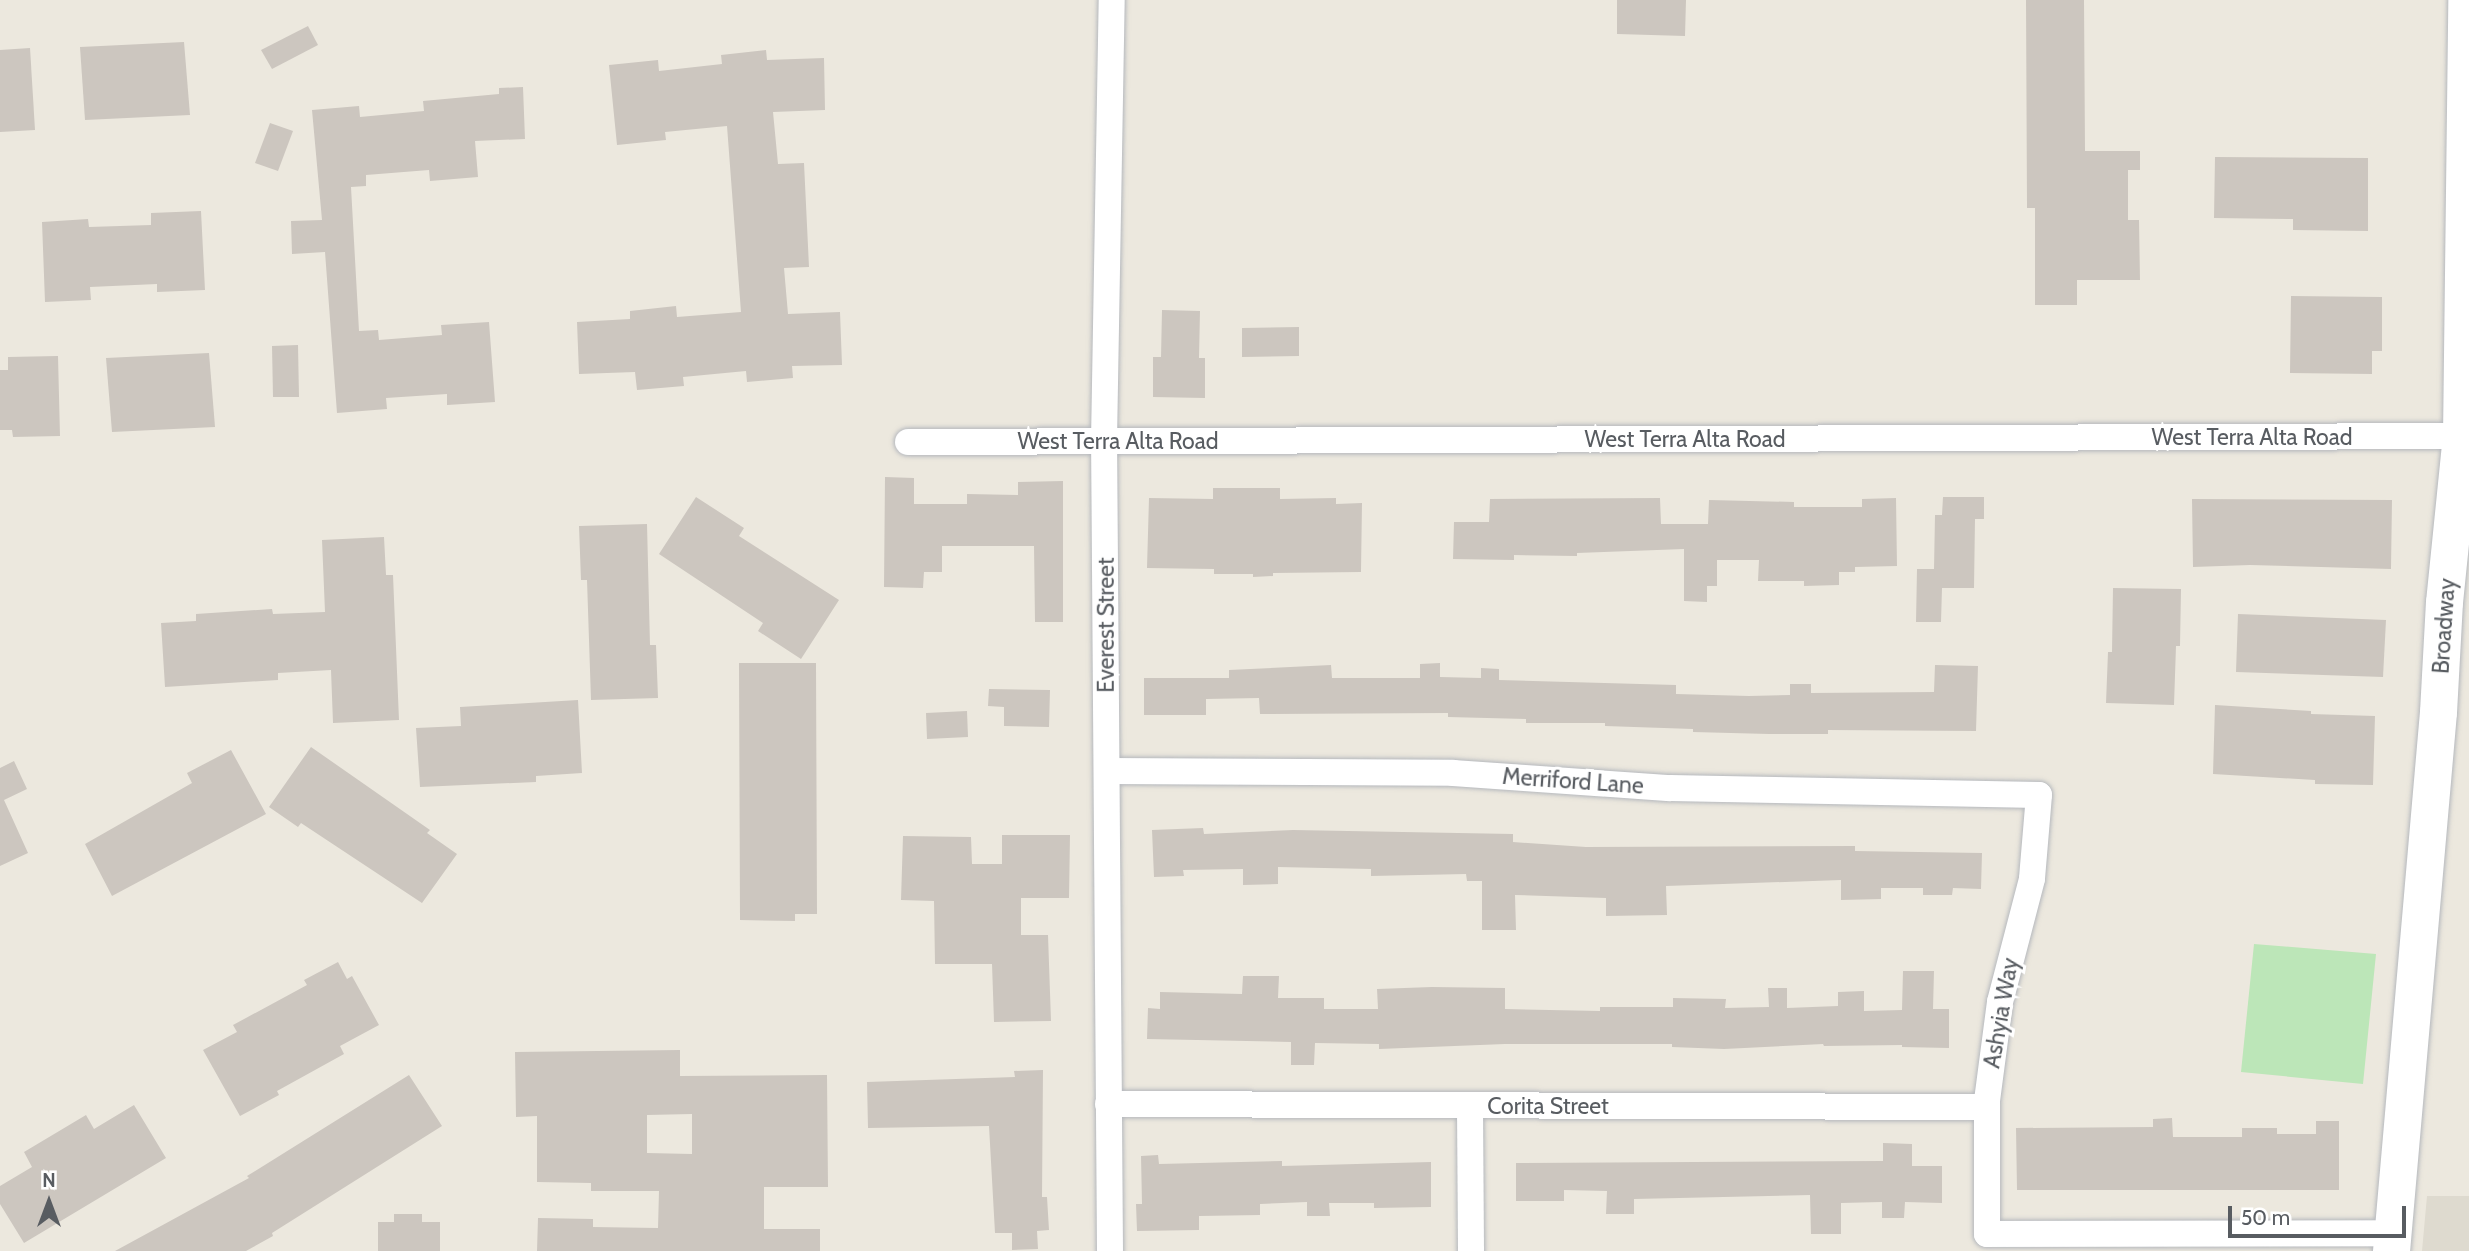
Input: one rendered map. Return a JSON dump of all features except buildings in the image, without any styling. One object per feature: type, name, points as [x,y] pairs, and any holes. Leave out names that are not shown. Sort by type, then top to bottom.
[{"type":"main road","name":"Broadway","points":[[2392,1242],[2438,712],[2444,602],[2465,436],[2466,0]]},
{"type":"street","name":"Everest Street","points":[[1110,1251],[1104,441],[1112,0]]},
{"type":"street","name":"West Terra Alta Road","points":[[908,442],[2465,436]]},
{"type":"street","name":"Merriford Lane","points":[[1107,771],[1452,773],[1670,788],[2039,795]]},
{"type":"street","name":"Ashyia Way","points":[[2039,795],[2032,879],[2000,1002],[1987,1107],[1987,1234],[2392,1242]]},
{"type":"street","name":"Corita Street","points":[[1108,1104],[1987,1107]]},
{"type":"street","points":[[1470,1106],[1471,1251]]},
{"type":"shaded area","points":[[2427,1196],[2469,1196],[2469,1251],[2422,1251]]},
{"type":"green space","points":[[2254,944],[2376,954],[2363,1084],[2241,1072]]}]
